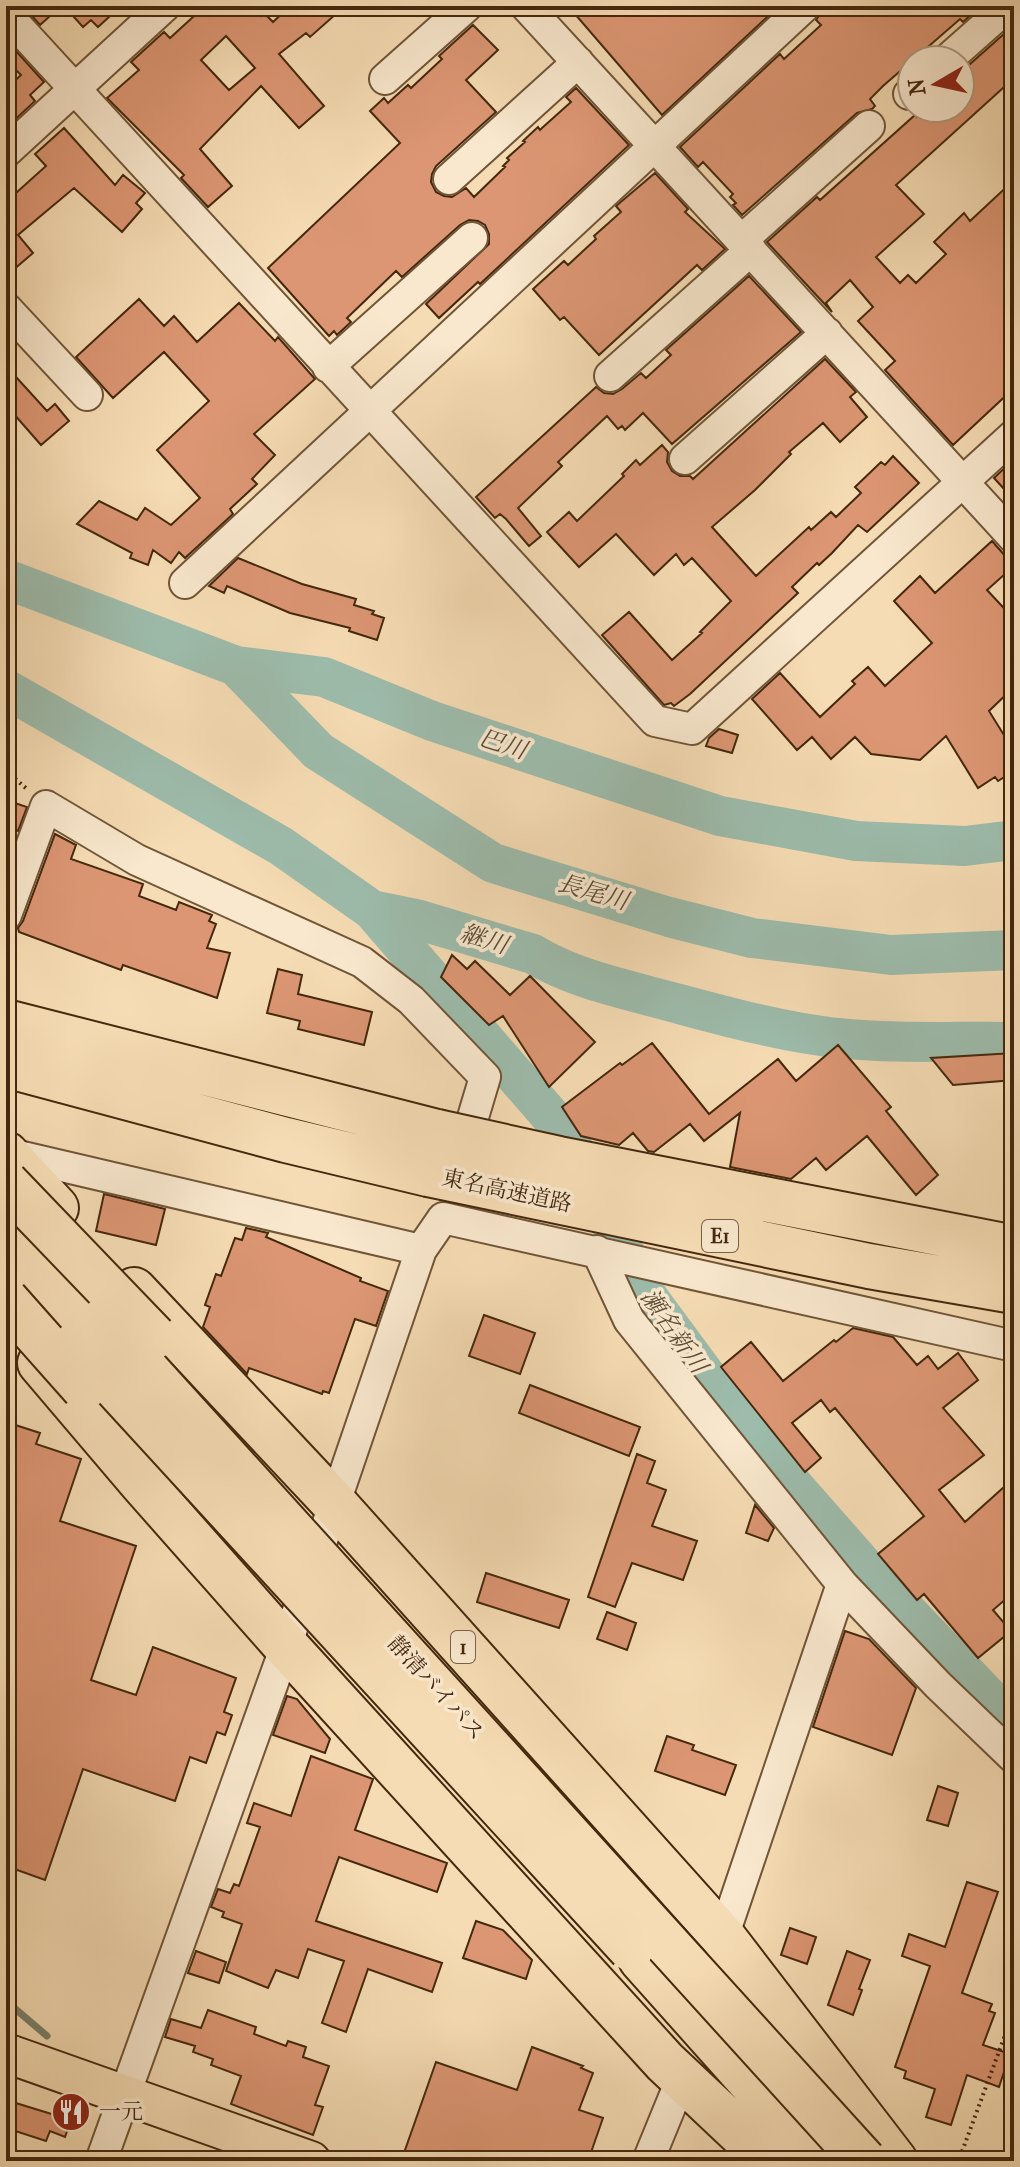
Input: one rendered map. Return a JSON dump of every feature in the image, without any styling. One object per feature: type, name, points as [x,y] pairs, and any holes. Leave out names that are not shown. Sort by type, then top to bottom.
[{"type":"highway","name":"東名高速道路","points":[[6,1022],[437,1132],[1014,1248]]},
{"type":"highway","name":"東名高速道路","points":[[6,1065],[271,1136],[428,1174],[869,1266],[1014,1291]]},
{"type":"highway","name":"1","points":[[6,1154],[334,1503],[723,1937],[895,2161]]},
{"type":"highway","name":"1","points":[[6,1183],[121,1301],[377,1580],[792,2043],[828,2075]]},
{"type":"highway","name":"静清バイパス","points":[[6,1217],[864,2161]]},
{"type":"highway","name":"静清バイパス","points":[[6,1267],[641,1959],[821,2161]]},
{"type":"highway","points":[[6,1300],[677,2047],[772,2161]]},
{"type":"highway","points":[[6,1322],[286,1646],[682,2078],[772,2161]]},
{"type":"main road","points":[[6,2053],[311,2161]]},
{"type":"street","points":[[6,152],[165,6]]},
{"type":"street","points":[[385,79],[467,6]]},
{"type":"street","points":[[526,6],[1014,538]]},
{"type":"street","points":[[185,583],[805,6]]},
{"type":"street","points":[[965,44],[1008,6]]},
{"type":"street","points":[[6,14],[655,721],[692,729],[1014,435]]},
{"type":"street","points":[[449,179],[578,62]]},
{"type":"street","points":[[610,376],[869,126]]},
{"type":"street","points":[[328,367],[472,238]]},
{"type":"street","points":[[6,308],[87,395]]},
{"type":"street","points":[[685,459],[827,333]]},
{"type":"street","points":[[6,915],[46,806],[137,860],[362,962],[411,1000],[485,1077],[443,1218],[421,1250],[286,1646],[101,2161]]},
{"type":"street","points":[[6,1154],[421,1250]]},
{"type":"street","points":[[443,1218],[1014,1346]]},
{"type":"street","points":[[597,1251],[629,1320],[842,1584],[938,1685],[1014,1758]]},
{"type":"street","points":[[723,1937],[842,1584]]},
{"type":"street","points":[[648,2161],[682,2078]]},
{"type":"path","points":[[960,2157],[1014,2011]]},
{"type":"building","points":[[23,6],[61,6],[40,25]]},
{"type":"building","points":[[64,6],[121,6],[98,27],[91,20],[83,27]]},
{"type":"building","points":[[205,6],[252,6],[261,16],[264,13],[273,22],[290,6],[345,6],[310,37],[306,33],[279,54],[324,106],[299,128],[261,86],[200,149],[232,186],[208,207],[181,178],[184,175],[107,98],[139,70],[131,62],[164,32],[170,38]],"holes":[[[226,36],[255,68],[229,90],[201,60]]]},
{"type":"building","points":[[568,6],[779,6],[662,115]]},
{"type":"building","points":[[826,6],[981,6],[963,22],[960,19],[931,44],[896,44],[896,75],[870,99],[875,106],[857,113],[742,215],[733,205],[736,203],[730,197],[733,194],[703,162],[698,167],[680,147],[780,54],[784,59],[821,25],[816,20]]},
{"type":"building","points":[[473,25],[498,50],[466,80],[496,112],[436,166],[431,182],[436,192],[452,197],[466,188],[474,197],[505,167],[507,158],[523,141],[571,102],[566,97],[576,88],[629,145],[480,284],[478,282],[439,318],[426,304],[489,244],[485,225],[478,221],[469,220],[460,225],[402,277],[396,271],[347,318],[351,322],[337,335],[334,331],[329,336],[268,268],[400,143],[370,111],[384,98],[388,103],[408,85],[411,88],[442,59],[439,56]]},
{"type":"building","points":[[1014,25],[1014,78],[976,112],[976,59]]},
{"type":"building","points":[[16,51],[44,82],[30,95],[35,101],[6,128],[6,89],[21,75],[8,62]]},
{"type":"building","points":[[905,124],[963,124],[896,185],[924,214],[876,257],[900,283],[908,275],[916,283],[946,254],[934,242],[964,213],[970,221],[1014,180],[1014,388],[953,445],[885,370],[895,361],[858,321],[873,307],[850,280],[826,303],[832,312],[767,242],[817,197],[820,200]]},
{"type":"building","points":[[64,128],[115,185],[123,175],[145,193],[136,203],[142,209],[122,232],[74,188],[18,235],[33,253],[6,276],[6,202],[46,166],[35,154]]},
{"type":"building","points":[[655,173],[688,209],[685,212],[725,249],[702,270],[697,265],[599,355],[564,317],[560,320],[533,289],[564,261],[568,265],[596,239],[594,236],[621,212],[616,206]]},
{"type":"building","points":[[749,276],[801,332],[672,444],[643,413],[625,430],[622,426],[618,429],[607,416],[558,462],[562,466],[518,508],[541,536],[529,546],[506,519],[500,514],[495,518],[476,497],[596,387],[604,393],[613,394],[641,373],[646,378],[671,355],[666,350]]},
{"type":"building","points":[[139,299],[164,326],[174,316],[197,342],[239,303],[275,341],[278,337],[315,379],[254,434],[275,455],[252,479],[257,484],[230,509],[233,514],[185,558],[179,552],[171,563],[153,550],[148,565],[130,558],[132,553],[77,524],[99,501],[137,520],[145,508],[171,525],[200,498],[157,450],[209,401],[164,352],[113,398],[76,357]]},
{"type":"building","points":[[825,359],[856,392],[850,397],[867,417],[840,442],[823,423],[712,527],[756,576],[809,527],[811,530],[831,512],[836,517],[861,493],[855,487],[881,462],[885,465],[893,456],[919,483],[867,532],[858,525],[832,553],[792,587],[798,593],[690,694],[674,706],[671,703],[664,705],[602,635],[629,612],[672,660],[731,601],[692,558],[684,565],[676,554],[654,575],[616,534],[579,567],[547,532],[569,512],[577,521],[624,476],[622,474],[636,460],[640,465],[662,445],[668,452],[667,462],[672,471],[693,479]]},
{"type":"building","points":[[6,366],[47,411],[55,404],[69,421],[41,445],[6,405]]},
{"type":"building","points":[[1014,459],[1014,500],[994,478]]},
{"type":"building","points":[[992,541],[1014,566],[987,590],[1014,619],[1014,687],[989,711],[1007,740],[1014,736],[1014,771],[998,781],[995,777],[978,788],[946,736],[920,760],[871,754],[855,737],[831,759],[812,737],[797,750],[752,699],[780,673],[820,717],[868,667],[885,686],[932,643],[894,601],[920,576],[935,593]]},
{"type":"building","points":[[238,558],[302,584],[356,599],[354,605],[374,611],[372,614],[384,618],[377,640],[349,631],[350,628],[290,613],[227,586],[224,593],[209,586]]},
{"type":"building","points":[[719,729],[738,735],[732,753],[706,746],[709,738]]},
{"type":"building","points":[[6,800],[27,807],[18,831],[6,827]]},
{"type":"building","points":[[55,834],[76,845],[71,859],[143,884],[139,896],[176,910],[179,902],[212,915],[209,921],[216,924],[207,948],[230,953],[217,998],[123,965],[121,970],[19,932]]},
{"type":"building","points":[[452,955],[467,969],[475,961],[510,995],[530,976],[595,1042],[549,1087],[503,1016],[489,1025],[441,977]]},
{"type":"building","points":[[278,969],[302,975],[298,994],[372,1012],[364,1045],[298,1029],[300,1021],[267,1013]]},
{"type":"building","points":[[652,1043],[709,1114],[778,1059],[796,1081],[838,1045],[891,1107],[886,1111],[938,1175],[916,1195],[867,1136],[826,1170],[816,1158],[791,1179],[730,1167],[740,1113],[704,1141],[690,1124],[654,1152],[648,1151],[633,1133],[619,1145],[581,1136],[562,1107]]},
{"type":"building","points":[[1014,1053],[1014,1080],[953,1085],[931,1058]]},
{"type":"building","points":[[104,1194],[165,1209],[156,1245],[96,1231]]},
{"type":"building","points":[[246,1228],[268,1233],[266,1237],[388,1291],[376,1326],[355,1319],[329,1393],[323,1391],[322,1394],[249,1368],[247,1374],[203,1327],[210,1307],[205,1305],[216,1274],[221,1276],[235,1238],[242,1240]]},
{"type":"building","points":[[484,1315],[535,1333],[520,1374],[469,1356]]},
{"type":"building","points":[[853,1328],[893,1337],[917,1365],[928,1356],[938,1369],[958,1353],[978,1380],[943,1408],[984,1455],[939,1490],[965,1522],[1014,1478],[1014,1592],[993,1610],[1011,1631],[978,1658],[924,1594],[917,1600],[878,1554],[924,1516],[835,1408],[830,1412],[821,1400],[792,1423],[821,1458],[805,1472],[721,1367],[751,1342],[783,1381]]},
{"type":"building","points":[[530,1385],[640,1427],[629,1456],[519,1413]]},
{"type":"building","points":[[6,1422],[40,1433],[36,1444],[81,1459],[60,1521],[136,1546],[91,1680],[136,1695],[153,1647],[236,1678],[224,1712],[232,1715],[225,1735],[217,1732],[206,1763],[190,1757],[175,1801],[83,1769],[45,1880],[6,1866]]},
{"type":"building","points":[[637,1454],[655,1461],[647,1483],[666,1490],[652,1526],[697,1541],[683,1580],[632,1563],[615,1607],[588,1597]]},
{"type":"building","points":[[755,1505],[774,1528],[768,1541],[746,1533]]},
{"type":"building","points":[[486,1573],[569,1600],[559,1628],[477,1602]]},
{"type":"building","points":[[607,1612],[636,1623],[627,1650],[597,1639]]},
{"type":"building","points":[[845,1631],[869,1639],[916,1688],[892,1755],[813,1727]]},
{"type":"building","points":[[287,1696],[297,1699],[330,1739],[325,1753],[273,1735]]},
{"type":"building","points":[[667,1736],[694,1745],[692,1750],[736,1765],[725,1795],[655,1771]]},
{"type":"building","points":[[311,1756],[373,1779],[355,1830],[447,1863],[437,1892],[339,1857],[316,1921],[442,1963],[432,1992],[368,1969],[346,2032],[322,2023],[344,1961],[308,1949],[298,1978],[276,1970],[268,1988],[226,1971],[242,1924],[222,1917],[224,1912],[211,1907],[218,1889],[230,1893],[234,1884],[239,1886],[260,1827],[247,1823],[254,1803],[291,1816]]},
{"type":"building","points":[[938,1786],[958,1793],[948,1826],[927,1820]]},
{"type":"building","points":[[967,1882],[998,1892],[962,1993],[992,2004],[989,2011],[995,2013],[983,2045],[1010,2054],[999,2087],[967,2075],[951,2125],[926,2117],[935,2089],[904,2078],[906,2071],[895,2067],[930,1966],[902,1956],[909,1934],[945,1947]]},
{"type":"building","points":[[476,1921],[503,1930],[532,1960],[526,1979],[463,1958]]},
{"type":"building","points":[[790,1928],[816,1937],[807,1964],[781,1955]]},
{"type":"building","points":[[196,1951],[226,1962],[219,1983],[188,1973]]},
{"type":"building","points":[[847,1951],[870,1960],[853,2015],[828,2005]]},
{"type":"building","points":[[208,2010],[256,2027],[254,2034],[286,2046],[288,2041],[306,2047],[303,2057],[329,2066],[315,2105],[323,2107],[313,2135],[231,2104],[241,2076],[211,2065],[213,2059],[193,2052],[195,2046],[165,2037],[171,2019],[201,2028]]},
{"type":"building","points":[[532,2047],[583,2066],[581,2068],[593,2073],[579,2110],[603,2118],[588,2161],[425,2161],[404,2153],[436,2062],[517,2090]]},
{"type":"building","points":[[66,2099],[82,2105],[76,2122],[60,2116]]},
{"type":"building","points":[[6,2100],[71,2120],[65,2137],[50,2131],[46,2141],[6,2128]]},
{"type":"waterway","name":"巴川","points":[[6,579],[236,666],[324,677],[432,721],[720,816],[856,841],[965,846],[1014,840]]},
{"type":"waterway","name":"長尾川","points":[[236,666],[318,751],[493,863],[669,917],[752,938],[891,955],[1014,950]]},
{"type":"waterway","name":"継川","points":[[6,689],[281,846],[372,910],[416,919],[533,954],[561,968],[607,984],[767,1026],[859,1040],[1014,1042]]},
{"type":"waterway","name":"瀬名新川","points":[[372,910],[566,1134],[644,1292],[754,1441],[870,1573],[1014,1724]]},
{"type":"waterway","points":[[6,2001],[47,2036]]},
{"type":"place","name":"一元","points":[[71,2112]]}]
